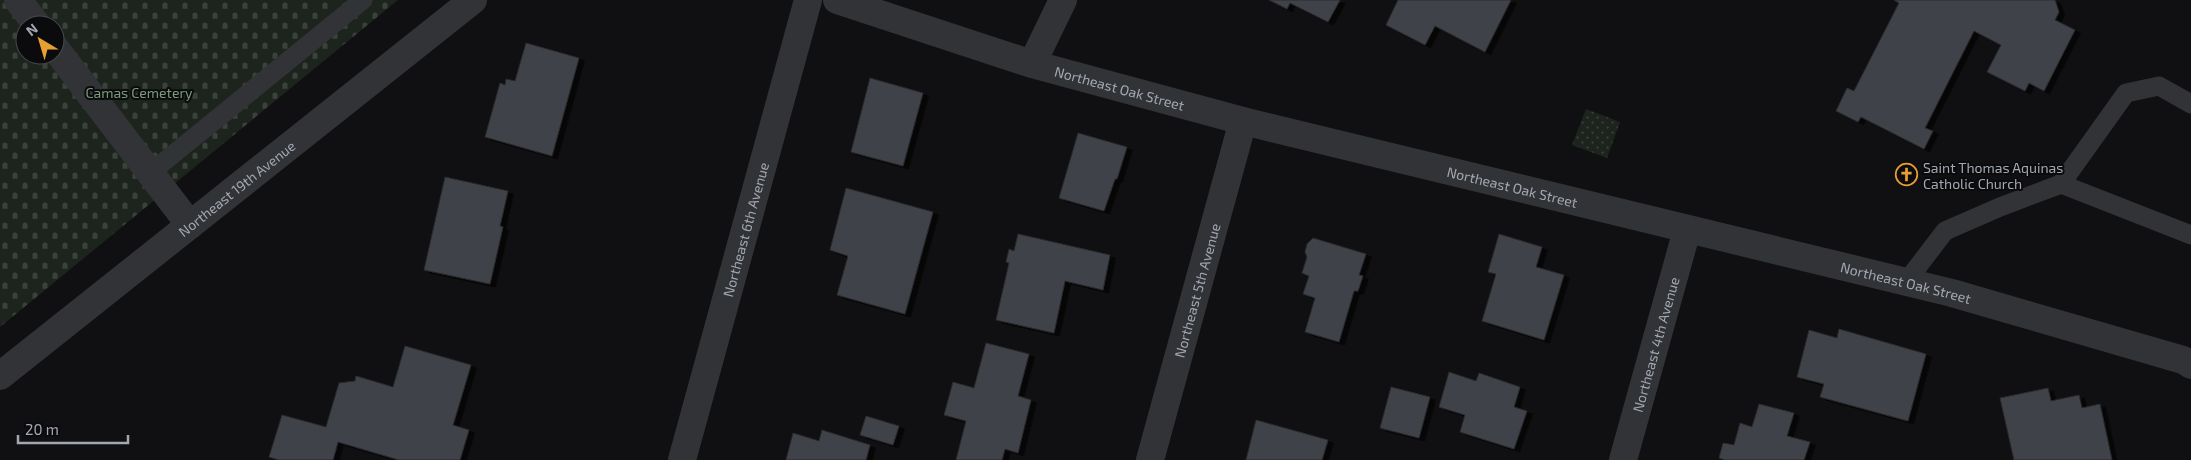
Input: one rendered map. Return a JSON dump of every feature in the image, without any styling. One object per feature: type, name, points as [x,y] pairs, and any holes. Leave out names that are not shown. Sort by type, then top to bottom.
[{"type":"street","points":[[18,0],[29,15]]},
{"type":"street","name":"Northeast 19th Avenue","points":[[0,376],[473,0]]},
{"type":"street","name":"Northeast 6th Avenue","points":[[682,460],[808,0]]},
{"type":"street","name":"Northeast Oak Street","points":[[837,0],[1032,64],[1244,121],[1952,293],[2183,360],[2191,365]]},
{"type":"street","points":[[1032,64],[1063,0]]},
{"type":"street","points":[[65,61],[190,225]]},
{"type":"street","name":"Northeast 5th Avenue","points":[[1150,460],[1244,121]]},
{"type":"street","name":"Northeast 4th Avenue","points":[[1623,460],[1687,230]]},
{"type":"lane","points":[[150,173],[363,0]]},
{"type":"lane","points":[[1906,282],[1945,231],[2000,207],[2062,184],[2126,93],[2159,86],[2191,104]]},
{"type":"lane","points":[[2062,184],[2191,235]]},
{"type":"green space","name":"Camas Cemetery","points":[[0,0],[398,0],[0,327]]},
{"type":"green space","points":[[1586,109],[1620,122],[1607,158],[1572,145]]},
{"type":"building","points":[[1269,0],[1340,0],[1328,22],[1290,3],[1287,9]]},
{"type":"building","points":[[1398,0],[1511,0],[1485,52],[1435,26],[1425,45],[1386,25]]},
{"type":"building","points":[[1894,0],[2055,0],[2059,12],[2055,20],[2075,30],[2044,91],[2029,83],[2025,91],[1987,72],[2001,45],[1974,31],[1925,128],[1933,131],[1924,149],[1861,117],[1858,122],[1836,111],[1847,88],[1854,91],[1899,3]]},
{"type":"building","points":[[526,43],[579,58],[552,156],[485,137],[500,83],[505,85],[506,79],[515,81]]},
{"type":"building","points":[[870,78],[923,93],[903,166],[851,152]]},
{"type":"building","points":[[1078,133],[1127,147],[1104,211],[1059,198]]},
{"type":"building","points":[[445,177],[508,191],[500,226],[503,227],[490,284],[424,270]]},
{"type":"building","points":[[846,188],[933,212],[905,314],[837,295],[848,256],[830,250]]},
{"type":"building","points":[[1018,234],[1110,255],[1103,290],[1065,281],[1054,333],[996,320],[1009,263],[1006,262],[1009,249],[1014,251]]},
{"type":"building","points":[[1499,234],[1542,247],[1536,267],[1564,275],[1544,340],[1482,321],[1496,274],[1488,272]]},
{"type":"building","points":[[1313,238],[1366,254],[1359,275],[1363,276],[1358,291],[1354,291],[1339,342],[1305,332],[1315,298],[1303,294],[1309,276],[1302,273],[1307,257],[1305,252],[1307,244]]},
{"type":"building","points":[[1839,329],[1926,354],[1908,421],[1820,397],[1824,384],[1797,377],[1809,330],[1837,338]]},
{"type":"building","points":[[986,343],[1029,354],[1018,396],[1031,400],[1018,453],[1005,449],[1002,460],[956,460],[966,421],[944,415],[953,382],[974,388]]},
{"type":"building","points":[[405,346],[471,365],[453,425],[469,430],[460,460],[399,460],[338,442],[333,460],[279,460],[269,457],[282,415],[326,427],[339,383],[355,381],[356,376],[393,387]]},
{"type":"building","points":[[1449,372],[1476,381],[1479,373],[1520,387],[1514,407],[1527,411],[1514,449],[1460,432],[1465,415],[1439,407]]},
{"type":"building","points":[[1391,387],[1430,397],[1419,438],[1380,428]]},
{"type":"building","points":[[2048,388],[2051,401],[2079,395],[2082,408],[2100,404],[2112,460],[2014,460],[2000,398]]},
{"type":"building","points":[[1759,404],[1794,413],[1787,436],[1810,442],[1804,460],[1725,460],[1719,458],[1723,443],[1734,445],[1740,423],[1752,427]]},
{"type":"building","points":[[866,416],[899,426],[893,445],[860,435]]},
{"type":"building","points":[[1256,420],[1328,440],[1322,460],[1246,460]]},
{"type":"building","points":[[822,430],[870,445],[866,460],[786,460],[793,433],[819,441]]},
{"type":"place","name":"Saint Thomas Aquinas Catholic Church","points":[[1907,175]]}]
